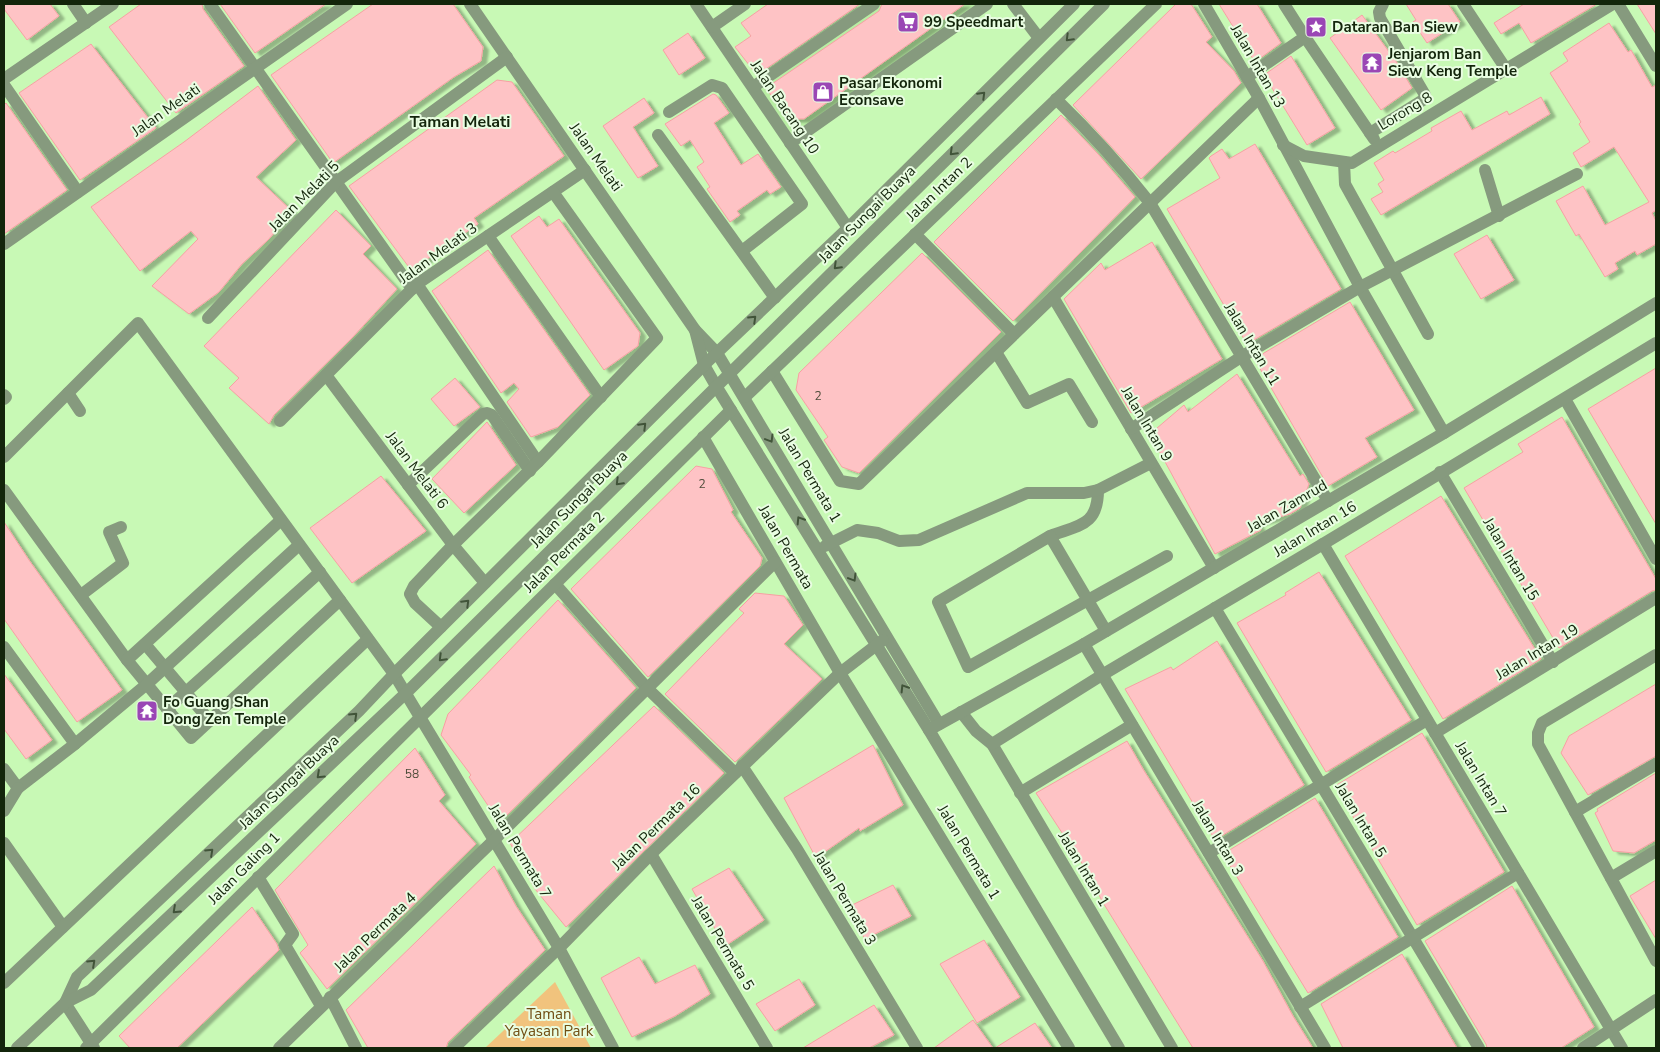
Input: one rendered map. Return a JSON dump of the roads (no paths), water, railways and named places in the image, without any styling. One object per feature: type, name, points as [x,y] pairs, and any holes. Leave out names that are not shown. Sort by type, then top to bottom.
[{"type":"street","points":[[73,4],[86,22]]},
{"type":"street","points":[[4,79],[113,4]]},
{"type":"street","points":[[210,4],[336,182],[414,287],[534,466]]},
{"type":"street","name":"Jalan Melati","points":[[4,244],[347,4]]},
{"type":"street","name":"Jalan Melati","points":[[470,4],[695,330],[718,352],[730,372]]},
{"type":"street","name":"Jalan Bacang 10","points":[[696,4],[848,228]]},
{"type":"street","points":[[712,27],[745,4]]},
{"type":"street","points":[[753,87],[874,4]]},
{"type":"street","points":[[790,143],[987,4]]},
{"type":"street","points":[[1014,4],[1039,38]]},
{"type":"street","name":"Jalan Sungai Buaya","points":[[65,1003],[77,977],[359,711],[704,365],[848,228],[1074,4]]},
{"type":"street","name":"Jalan Sungai Buaya","points":[[17,1048],[65,1003],[91,990],[406,693],[1104,4]]},
{"type":"street","name":"Jalan Intan 2","points":[[745,397],[1156,4]]},
{"type":"street","name":"Jalan Intan 13","points":[[1204,4],[1259,98],[1360,287],[1444,433]]},
{"type":"street","points":[[1284,4],[1379,146]]},
{"type":"street","points":[[1370,133],[1423,100],[1426,95],[1380,18],[1379,12],[1383,4]]},
{"type":"street","points":[[1463,4],[1506,69]]},
{"type":"street","name":"Lorong 8","points":[[1283,145],[1304,156],[1352,163],[1613,4]]},
{"type":"street","points":[[1618,4],[1656,66]]},
{"type":"street","points":[[1247,77],[1305,37]]},
{"type":"street","name":"Jalan Melati 5","points":[[208,318],[336,182],[507,57]]},
{"type":"street","points":[[4,85],[78,192]]},
{"type":"street","points":[[670,112],[712,85],[722,88],[802,204],[742,251]]},
{"type":"street","points":[[772,371],[840,481],[859,484],[1259,98]]},
{"type":"street","name":"Jalan Intan 11","points":[[1056,99],[1109,153],[1150,203],[1328,501]]},
{"type":"street","points":[[658,135],[775,298]]},
{"type":"street","points":[[1344,162],[1345,184],[1428,334]]},
{"type":"street","name":"Jalan Melati 3","points":[[280,420],[414,287],[585,170]]},
{"type":"street","points":[[1485,170],[1499,216]]},
{"type":"street","points":[[1131,429],[1241,357],[1360,287],[1577,174]]},
{"type":"street","points":[[441,627],[415,603],[410,594],[414,586],[453,544],[534,466],[657,338],[553,192]]},
{"type":"street","points":[[915,234],[1014,334]]},
{"type":"street","points":[[488,236],[602,396]]},
{"type":"street","name":"Jalan Intan 9","points":[[1053,297],[1214,568]]},
{"type":"street","name":"Jalan Zamrud","points":[[934,727],[1084,644],[1444,433],[1656,303]]},
{"type":"street","name":"Jalan Permata 7","points":[[68,393],[138,323],[394,674],[559,948],[614,1048]]},
{"type":"street","name":"Jalan Melati","points":[[695,330],[704,365],[716,386]]},
{"type":"street","name":"Jalan Intan 16","points":[[992,744],[1102,674],[1323,544],[1656,343]]},
{"type":"street","points":[[996,352],[1027,402],[1069,384],[1092,422]]},
{"type":"street","name":"Jalan Permata 1","points":[[730,372],[888,637],[934,727]]},
{"type":"street","name":"Jalan Melati 6","points":[[326,375],[453,544],[486,583]]},
{"type":"street","points":[[716,386],[876,644],[934,727],[1119,1048]]},
{"type":"street","points":[[4,457],[68,393],[80,410]]},
{"type":"street","points":[[4,395],[6,397],[4,399]]},
{"type":"street","points":[[1565,398],[1656,559]]},
{"type":"street","name":"Jalan Permata 2","points":[[420,716],[732,410]]},
{"type":"street","points":[[408,485],[487,412],[492,415],[534,466]]},
{"type":"street","name":"Jalan Permata","points":[[703,438],[840,673]]},
{"type":"street","points":[[819,551],[831,542],[857,530],[878,533],[899,540],[920,540],[1027,494],[1084,493],[1098,490],[1151,463]]},
{"type":"street","name":"Jalan Intan 15","points":[[1440,472],[1553,662]]},
{"type":"street","points":[[4,490],[127,660],[191,738],[340,600]]},
{"type":"street","points":[[1098,490],[1098,506],[1089,521],[1050,536],[938,602],[968,667],[1167,556]]},
{"type":"street","points":[[127,660],[282,520]]},
{"type":"street","points":[[81,595],[123,563],[109,532],[121,527]]},
{"type":"street","points":[[1050,536],[1106,631]]},
{"type":"street","name":"Jalan Intan 7","points":[[1323,544],[1622,1048]]},
{"type":"street","points":[[4,811],[18,788],[75,744],[147,684],[300,545]]},
{"type":"street","points":[[494,840],[776,562]]},
{"type":"street","points":[[167,709],[320,572]]},
{"type":"street","name":"Jalan Permata 3","points":[[555,584],[647,688],[739,770],[797,849],[917,1048]]},
{"type":"street","name":"Jalan Intan 19","points":[[1435,733],[1656,598]]},
{"type":"street","name":"Jalan Intan 5","points":[[1215,608],[1479,1048]]},
{"type":"street","name":"Jalan Permata 16","points":[[454,1048],[559,948],[651,854],[840,673],[876,644],[888,637]]},
{"type":"street","points":[[4,983],[368,639]]},
{"type":"street","points":[[145,644],[210,720]]},
{"type":"street","name":"Jalan Intan 3","points":[[1084,644],[1325,1048]]},
{"type":"street","points":[[4,647],[75,744]]},
{"type":"street","points":[[1656,655],[1542,723],[1538,733],[1538,744],[1656,958]]},
{"type":"street","name":"Jalan Permata 1","points":[[840,673],[1069,1048]]},
{"type":"street","name":"Jalan Intan 1","points":[[961,712],[976,731],[992,744],[1172,1048]]},
{"type":"street","name":"Jalan Galing 1","points":[[90,1047],[420,716]]},
{"type":"street","points":[[1209,853],[1427,720]]},
{"type":"street","points":[[1020,792],[1132,725]]},
{"type":"street","points":[[1575,812],[1656,764]]},
{"type":"street","points":[[4,769],[18,788]]},
{"type":"street","name":"Jalan Permata 4","points":[[279,1048],[494,840]]},
{"type":"street","points":[[4,843],[63,928]]},
{"type":"street","points":[[1611,878],[1656,851]]},
{"type":"street","name":"Jalan Permata 5","points":[[651,854],[768,1048]]},
{"type":"street","points":[[1300,1007],[1518,873]]},
{"type":"street","points":[[258,877],[293,934],[285,945],[356,1048]]},
{"type":"street","points":[[1583,1048],[1656,1000]]},
{"type":"street","points":[[65,1003],[90,1047]]},
{"type":"place","name":"99 Speedmart","points":[[908,22]]},
{"type":"place","name":"Dataran Ban Siew","points":[[1316,27]]},
{"type":"place","name":"Jenjarom Ban Siew Keng Temple","points":[[1372,63]]},
{"type":"place","name":"Pasar Ekonomi Econsave","points":[[823,92]]},
{"type":"place","name":"Fo Guang Shan Dong Zen Temple","points":[[147,711]]},
{"type":"district","name":"Taman Melati","points":[[460,122]]},
{"type":"park label","name":"Taman Yayasan Park","points":[[549,1022]]}]
